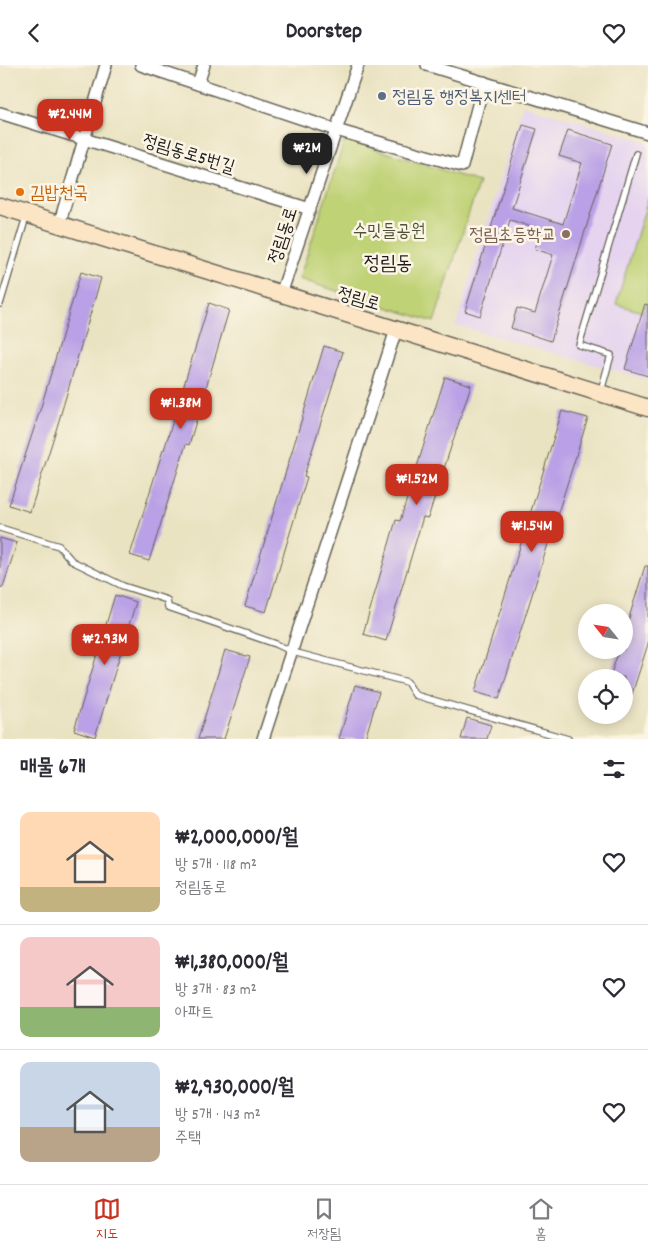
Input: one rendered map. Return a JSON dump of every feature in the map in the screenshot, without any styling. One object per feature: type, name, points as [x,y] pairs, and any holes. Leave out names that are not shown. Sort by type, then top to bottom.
[{"type":"main road","name":"정림로","points":[[0,206],[648,408]]},
{"type":"street","points":[[59,225],[106,65]]},
{"type":"street","points":[[142,65],[336,130],[462,166],[484,82]]},
{"type":"street","points":[[198,84],[204,65]]},
{"type":"street","name":"정림동로","points":[[281,294],[358,65]]},
{"type":"street","points":[[426,65],[648,133]]},
{"type":"street","name":"정림동로5번길","points":[[0,113],[310,209]]},
{"type":"street","points":[[263,739],[396,330]]},
{"type":"lane","points":[[600,393],[611,355],[579,345],[636,153]]},
{"type":"lane","points":[[0,304],[27,215]]},
{"type":"lane","points":[[0,528],[59,546],[72,561],[123,586],[167,600],[168,607],[276,644],[292,652],[407,682],[416,695],[568,739]]},
{"type":"shaded area","name":"정림초등학교","points":[[523,105],[648,142],[648,380],[456,325]]},
{"type":"green space","name":"수밋들공원","points":[[345,139],[479,182],[434,322],[299,279]]},
{"type":"green space","points":[[648,199],[648,314],[616,304]]},
{"type":"building","points":[[523,125],[537,129],[512,208],[563,224],[582,163],[559,156],[568,130],[612,144],[551,341],[511,328],[517,308],[535,313],[553,255],[535,249],[541,230],[510,220],[480,316],[465,311]]},
{"type":"building","points":[[81,272],[101,278],[30,512],[9,505],[41,407]]},
{"type":"building","points":[[209,303],[229,310],[189,445],[186,444],[149,561],[130,555]]},
{"type":"building","points":[[645,304],[648,305],[648,376],[625,369]]},
{"type":"building","points":[[324,346],[343,352],[304,476],[307,477],[266,612],[245,606]]},
{"type":"building","points":[[445,377],[471,385],[428,518],[423,517],[386,641],[363,634],[396,520],[400,521]]},
{"type":"building","points":[[562,411],[588,418],[499,699],[475,692]]},
{"type":"building","points":[[0,538],[17,543],[3,587],[0,587]]},
{"type":"building","points":[[645,566],[648,566],[648,644],[633,691],[633,669],[613,669],[616,659],[633,659],[633,605]]},
{"type":"building","points":[[115,595],[136,602],[95,737],[74,730]]},
{"type":"building","points":[[225,650],[250,657],[224,739],[198,739]]},
{"type":"building","points":[[355,685],[379,692],[365,739],[339,739]]},
{"type":"building","points":[[467,718],[491,725],[487,739],[461,739]]},
{"type":"place","name":"정림동 행정복지센터","points":[[382,96]]},
{"type":"place","name":"김밥천국","points":[[20,192]]},
{"type":"place","name":"정림초등학교","points":[[566,234]]},
{"type":"district","name":"정림동","points":[[388,262]]}]
